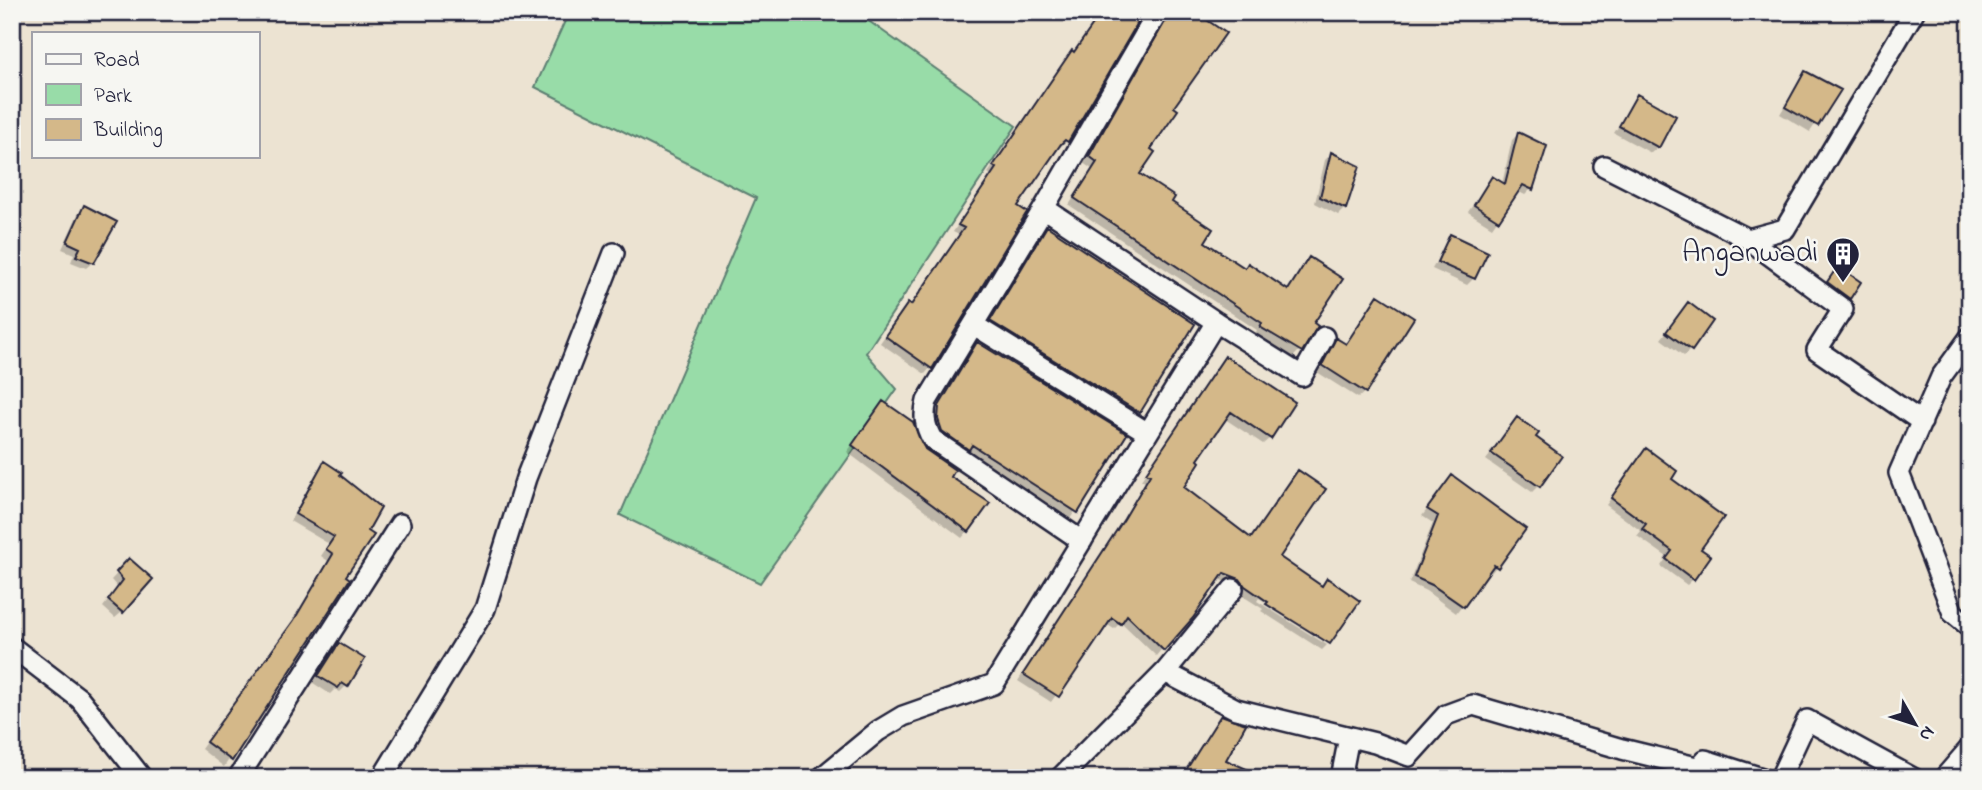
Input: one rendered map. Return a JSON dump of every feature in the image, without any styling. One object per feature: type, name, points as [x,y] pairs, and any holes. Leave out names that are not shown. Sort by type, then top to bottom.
[{"type":"street","points":[[1082,541],[932,439],[926,428],[924,413],[927,401],[1158,12]]},
{"type":"street","points":[[1748,239],[1785,229],[1914,12]]},
{"type":"street","points":[[1604,166],[1748,239],[1843,309],[1817,350],[1922,422]]},
{"type":"street","points":[[1044,208],[1302,376],[1324,337]]},
{"type":"street","points":[[382,778],[485,609],[526,478],[614,253]]},
{"type":"street","points":[[821,778],[853,750],[903,716],[994,684],[1216,322]]},
{"type":"street","points":[[974,324],[1148,433]]},
{"type":"street","points":[[1970,337],[1941,377],[1899,472],[1953,613],[1970,628]]},
{"type":"street","points":[[238,778],[400,524]]},
{"type":"street","points":[[1060,778],[1165,672],[1233,589]]},
{"type":"street","points":[[12,647],[80,699],[142,778]]},
{"type":"street","points":[[1165,672],[1236,709],[1349,737],[1409,756],[1446,715],[1473,705],[1693,772],[1704,760],[1762,778]]},
{"type":"street","points":[[1780,778],[1807,720],[1913,778]]},
{"type":"street","points":[[1341,778],[1349,737]]},
{"type":"street","points":[[1944,778],[1970,748]]},
{"type":"green space","points":[[569,12],[856,12],[1016,126],[866,353],[897,389],[760,583],[620,515],[756,198],[535,87]]},
{"type":"building","points":[[1102,12],[1144,12],[1068,142],[1065,140],[1061,144],[1018,206],[1027,212],[932,369],[885,336],[908,303],[911,305],[964,228],[958,225],[996,168],[993,166],[1072,50],[1074,52]]},
{"type":"building","points":[[1170,12],[1195,12],[1226,33],[1174,107],[1178,110],[1151,149],[1155,152],[1140,174],[1175,197],[1172,202],[1213,229],[1205,242],[1245,268],[1248,263],[1288,290],[1309,257],[1343,279],[1314,323],[1318,326],[1302,352],[1260,327],[1262,323],[1074,198],[1097,162],[1089,156]]},
{"type":"building","points":[[1805,71],[1841,90],[1818,126],[1785,107]]},
{"type":"building","points":[[1637,94],[1676,116],[1659,148],[1619,126]]},
{"type":"building","points":[[1518,132],[1547,146],[1533,190],[1523,185],[1499,221],[1474,205],[1492,176],[1505,184]]},
{"type":"building","points":[[1331,152],[1360,166],[1346,209],[1320,197]]},
{"type":"building","points":[[84,205],[117,222],[94,263],[76,256],[80,248],[67,242]]},
{"type":"building","points":[[1047,226],[1195,324],[1140,413],[990,321]]},
{"type":"building","points":[[1450,234],[1488,252],[1475,279],[1437,262]]},
{"type":"building","name":"Anganwadi","points":[[1838,266],[1861,282],[1850,299],[1827,282]]},
{"type":"building","points":[[1378,295],[1414,318],[1366,393],[1322,365],[1336,338],[1346,344]]},
{"type":"building","points":[[1688,302],[1713,321],[1692,351],[1666,332]]},
{"type":"building","points":[[977,342],[1127,434],[1078,513],[972,445],[969,450],[942,431],[938,419],[939,406]]},
{"type":"building","points":[[1225,356],[1295,402],[1271,439],[1231,412],[1198,460],[1200,462],[1184,487],[1251,538],[1298,470],[1326,489],[1280,557],[1322,586],[1327,578],[1360,601],[1330,644],[1266,604],[1268,602],[1245,586],[1240,579],[1224,573],[1193,618],[1164,651],[1127,615],[1121,624],[1112,618],[1059,697],[1023,674],[1124,519],[1150,475],[1146,473]]},
{"type":"building","points":[[883,401],[913,422],[925,449],[955,470],[951,477],[990,503],[969,532],[852,445]]},
{"type":"building","points":[[1517,417],[1539,433],[1536,437],[1562,456],[1540,487],[1491,453]]},
{"type":"building","points":[[1646,448],[1677,471],[1672,479],[1724,517],[1701,549],[1711,556],[1694,580],[1666,559],[1672,551],[1642,529],[1646,524],[1611,498]]},
{"type":"building","points":[[324,461],[342,473],[340,475],[381,508],[368,531],[374,535],[346,576],[350,579],[232,761],[206,742],[294,620],[333,554],[326,549],[334,537],[295,514]]},
{"type":"building","points":[[1452,475],[1526,529],[1498,568],[1494,565],[1464,607],[1432,585],[1414,577],[1438,516],[1427,509]]},
{"type":"building","points":[[129,558],[153,579],[123,613],[108,600],[123,580],[116,572]]},
{"type":"building","points":[[339,643],[365,659],[348,687],[342,683],[338,688],[318,676]]},
{"type":"building","points":[[1221,715],[1246,724],[1226,760],[1267,778],[1181,778]]},
{"type":"place","name":"Anganwadi","points":[[1843,284]]}]
